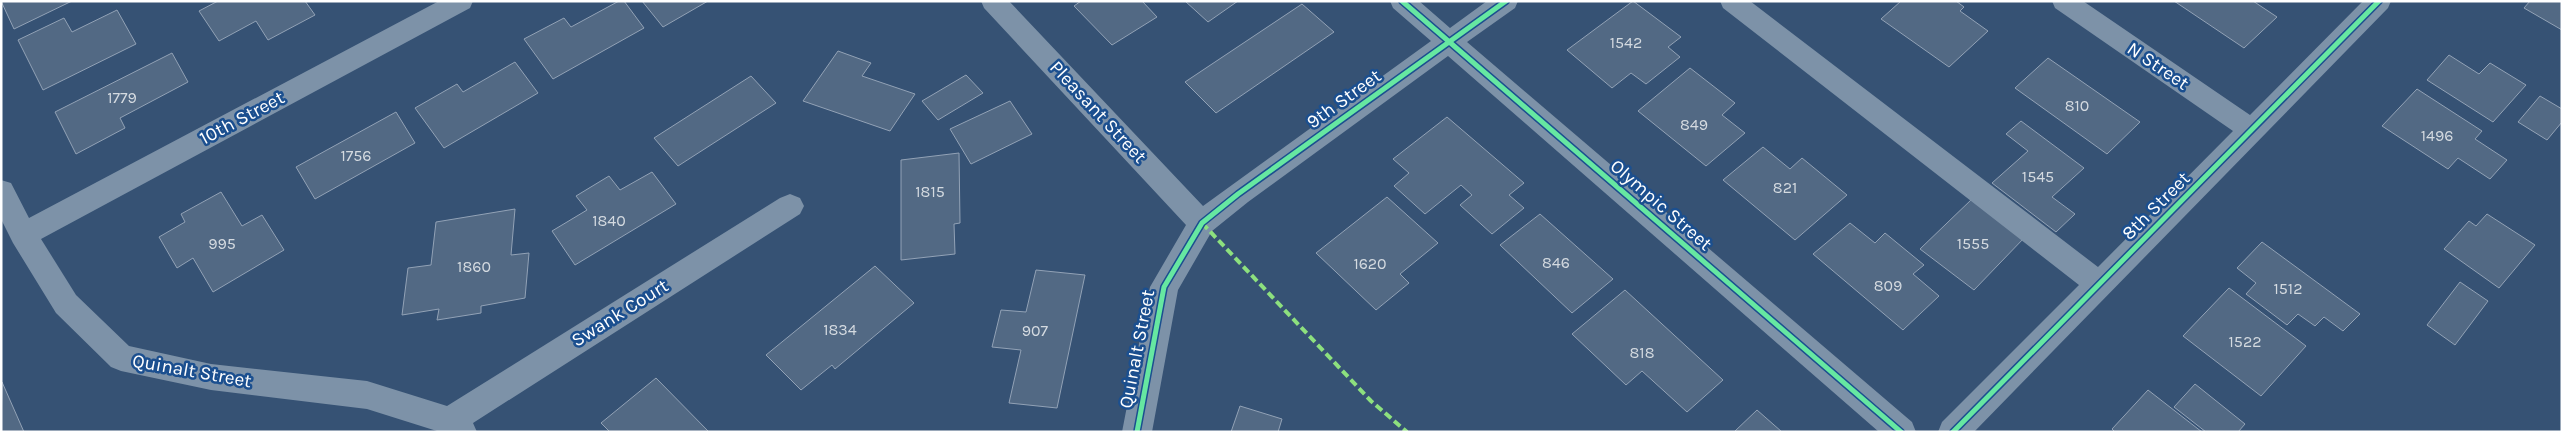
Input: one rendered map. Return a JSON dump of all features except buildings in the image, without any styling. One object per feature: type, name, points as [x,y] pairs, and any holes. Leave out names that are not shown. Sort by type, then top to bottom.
[{"type":"street","name":"10th Street","points":[[23,235],[461,1]]},
{"type":"street","name":"Pleasant Street","points":[[993,1],[1202,223]]},
{"type":"street","name":"Olympic Street","points":[[1402,1],[1901,432]]},
{"type":"street","name":"9th Street","points":[[1202,223],[1238,194],[1506,1]]},
{"type":"street","points":[[1732,1],[2099,284]]},
{"type":"street","name":"N Street","points":[[2064,1],[2253,130]]},
{"type":"street","name":"8th Street","points":[[1953,432],[2379,1]]},
{"type":"street","name":"Quinalt Street","points":[[1,191],[23,235],[66,304],[121,358],[211,377],[367,395],[456,427]]},
{"type":"street","name":"Swank Court","points":[[456,427],[790,206]]},
{"type":"street","name":"Quinalt Street","points":[[1137,432],[1164,287],[1202,223]]},
{"type":"marked path","points":[[1202,223],[1371,401],[1407,432]]},
{"type":"cycle path","points":[[1402,1],[1901,432]]},
{"type":"cycle path","points":[[1137,432],[1164,287],[1202,223],[1238,194],[1506,1]]},
{"type":"cycle path","points":[[1953,432],[2379,1]]}]
